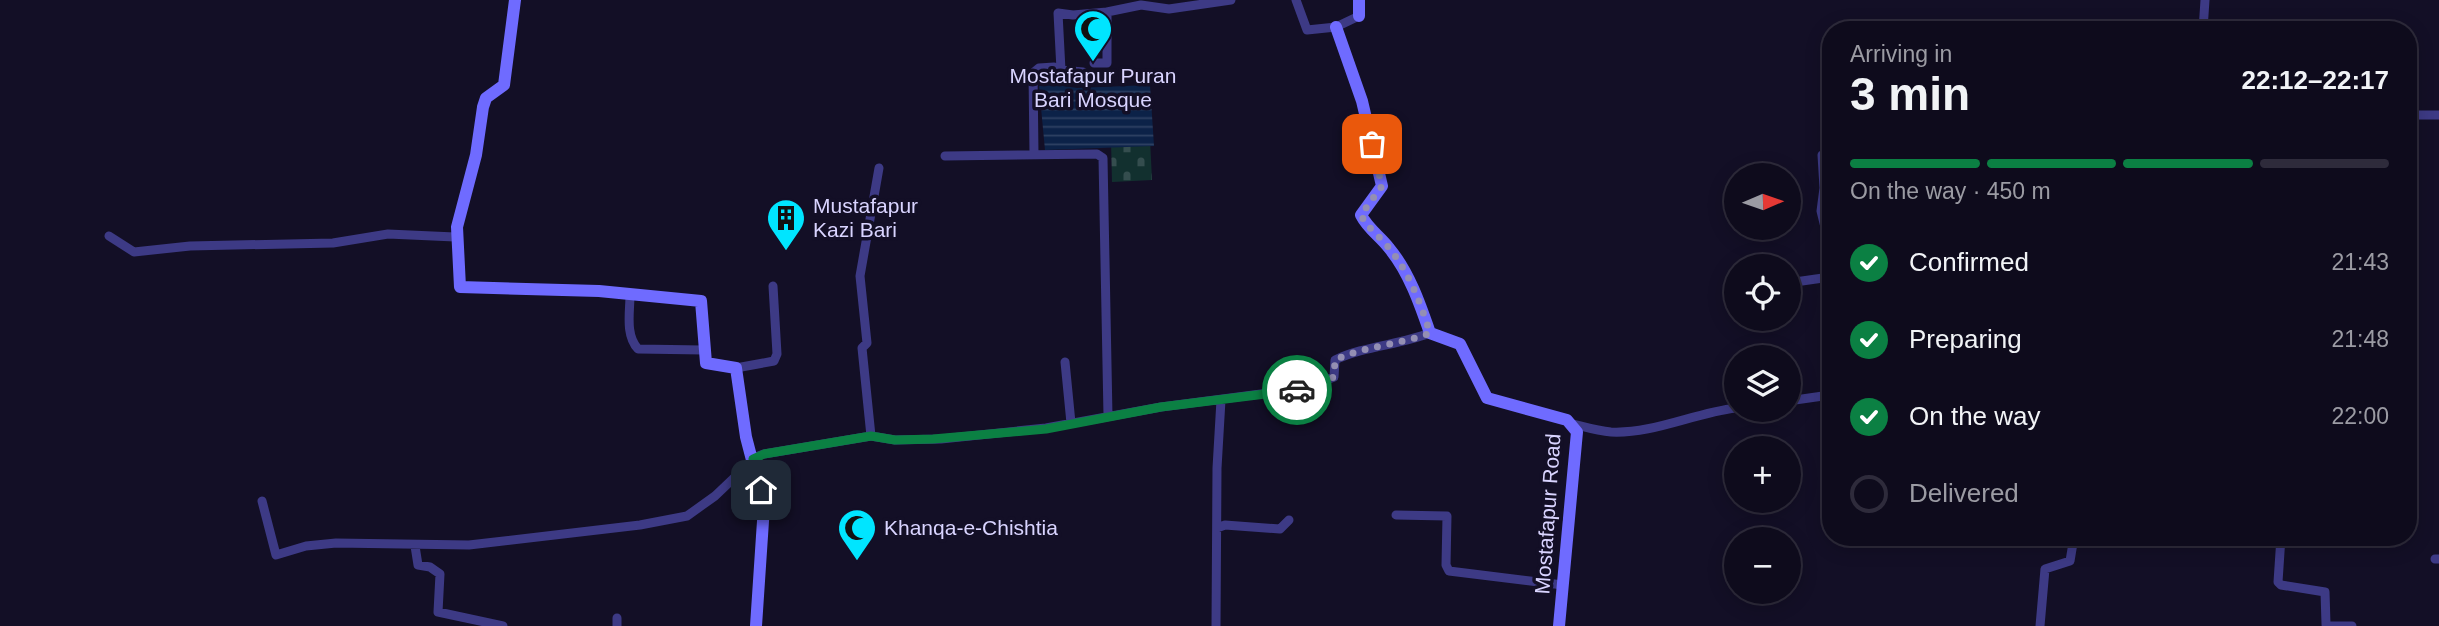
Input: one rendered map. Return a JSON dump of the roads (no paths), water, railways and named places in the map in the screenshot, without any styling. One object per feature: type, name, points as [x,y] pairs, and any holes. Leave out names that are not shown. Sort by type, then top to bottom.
[{"type":"street","points":[[514,0],[504,85],[486,98],[483,107],[476,155],[455,237],[460,287],[599,291],[701,301],[706,363],[736,368],[774,361],[777,354],[773,286]]},
{"type":"street","points":[[1083,72],[1061,70],[1058,13],[1073,15],[1107,12],[1143,3],[1169,9],[1231,0]]},
{"type":"street","points":[[1296,0],[1305,30],[1336,27],[1359,16],[1359,0]]},
{"type":"street","points":[[2204,21],[2205,0]]},
{"type":"street","points":[[1094,63],[1107,63],[1107,12]]},
{"type":"street","points":[[262,500],[276,555],[306,546],[336,544],[469,545],[640,525],[687,516],[715,496],[753,459],[764,454],[871,436],[895,440],[960,438],[1046,429],[1108,416],[1307,388],[1334,377],[1335,360],[1347,354],[1416,339],[1430,333],[1402,267],[1389,247],[1367,226],[1361,215],[1382,186],[1362,101],[1336,27]]},
{"type":"street","points":[[1034,155],[1033,73],[1039,68],[1054,67]]},
{"type":"street","points":[[2417,115],[2439,115]]},
{"type":"street","points":[[944,156],[1097,154],[1103,158],[1108,416]]},
{"type":"street","points":[[871,436],[862,348],[867,343],[860,276],[879,168]]},
{"type":"street","points":[[109,236],[134,252],[190,246],[333,243],[388,234],[455,237]]},
{"type":"street","points":[[1801,281],[1822,278]]},
{"type":"street","points":[[630,295],[630,332],[632,342],[638,349],[703,350]]},
{"type":"street","name":"Mostafapur Road","points":[[1430,333],[1460,344],[1487,398],[1567,420],[1577,432],[1559,626]]},
{"type":"street","points":[[1065,362],[1071,423]]},
{"type":"street","points":[[736,368],[764,506],[756,626]]},
{"type":"street","points":[[1801,399],[1822,396]]},
{"type":"street","points":[[1216,626],[1222,400]]},
{"type":"street","points":[[1573,424],[1610,432],[1644,429],[1724,409]]},
{"type":"street","points":[[1396,515],[1447,516],[1446,565],[1449,571],[1563,585]]},
{"type":"street","points":[[1217,528],[1225,526],[1280,529],[1289,520]]},
{"type":"street","points":[[415,546],[418,565],[430,567],[440,574],[438,612],[503,626]]},
{"type":"street","points":[[2040,626],[2045,569],[2070,561],[2072,546]]},
{"type":"street","points":[[2280,546],[2278,582],[2325,593],[2326,625],[2352,626]]},
{"type":"water","points":[[1150,85],[1154,146],[1045,150],[1039,86],[1077,88]]},
{"type":"place","name":"Mostafapur Puran Bari Mosque","points":[[1093,63]]},
{"type":"place","name":"Mustafapur Kazi Bari","points":[[786,252]]},
{"type":"place","name":"Khanqa-e-Chishtia","points":[[857,562]]}]
